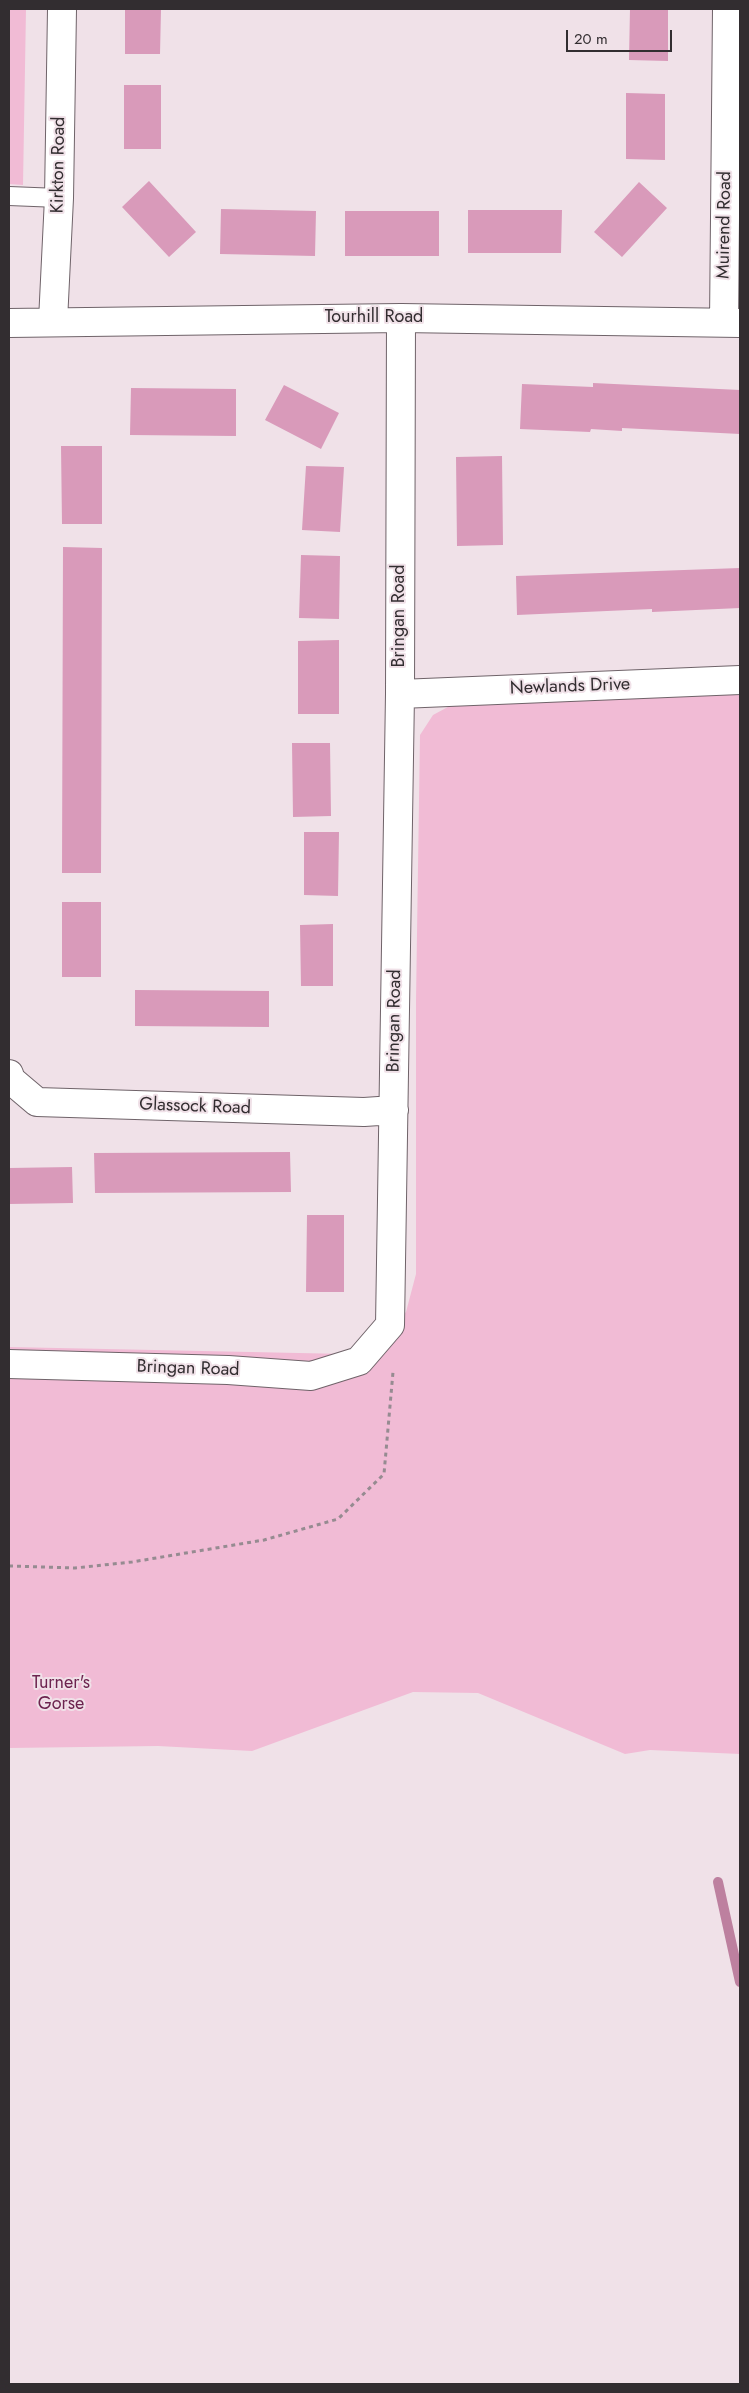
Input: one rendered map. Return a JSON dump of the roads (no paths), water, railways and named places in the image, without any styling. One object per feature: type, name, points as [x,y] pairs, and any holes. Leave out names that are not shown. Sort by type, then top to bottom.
[{"type":"street","name":"Kirkton Road","points":[[53,321],[59,198],[62,9]]},
{"type":"street","name":"Muirend Road","points":[[727,9],[732,322]]},
{"type":"street","name":"Tourhill Road","points":[[9,323],[401,318],[732,322]]},
{"type":"street","name":"Bringan Road","points":[[9,1364],[228,1370],[311,1376],[359,1360],[390,1325],[400,694],[401,318]]},
{"type":"street","name":"Newlands Drive","points":[[400,694],[740,680]]},
{"type":"street","name":"Glassock Road","points":[[9,1074],[11,1080],[37,1102],[364,1112],[394,1110]]},
{"type":"lane","points":[[9,196],[59,198]]},
{"type":"waterway","points":[[718,1882],[740,1982]]},
{"type":"park label","name":"Turner's Gorse","points":[[61,1694]]}]
